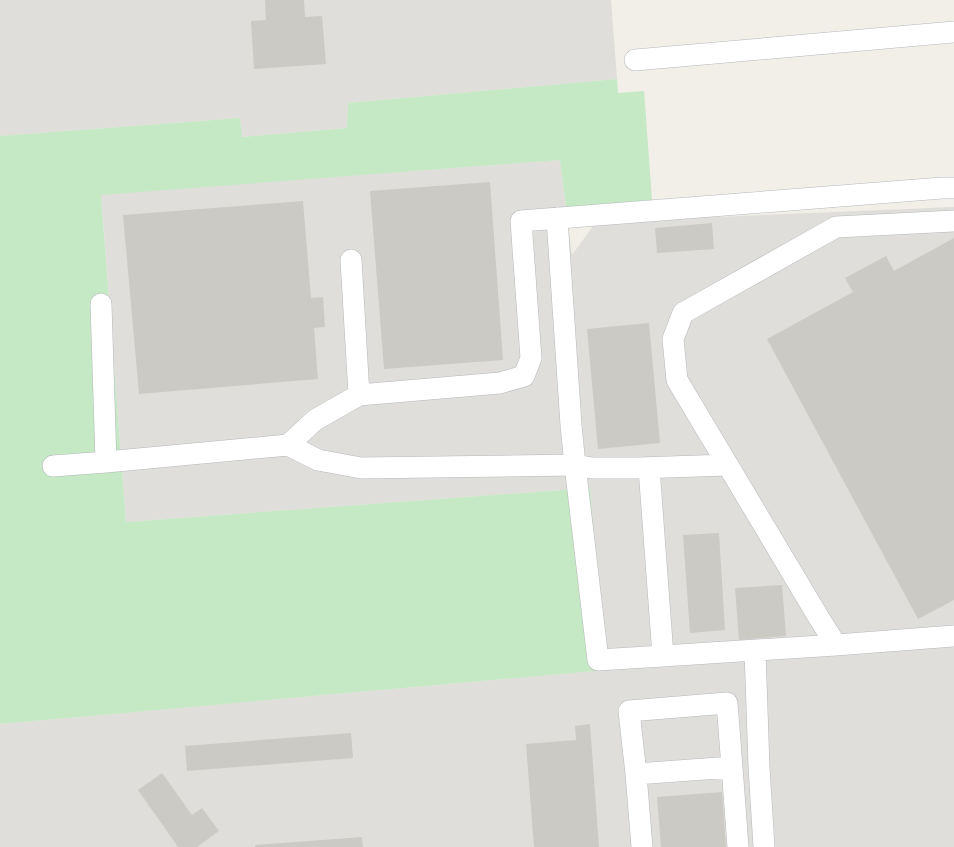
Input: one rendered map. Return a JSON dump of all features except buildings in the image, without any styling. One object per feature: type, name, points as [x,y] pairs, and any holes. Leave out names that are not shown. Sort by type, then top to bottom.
[{"type":"lane","points":[[635,60],[954,32]]},
{"type":"lane","points":[[288,445],[315,420],[358,394],[500,383],[524,376],[531,358],[521,221],[954,188]]},
{"type":"lane","points":[[558,218],[575,465],[598,660],[836,646],[954,636]]},
{"type":"lane","points":[[836,646],[677,380],[673,339],[683,314],[836,228],[954,221]]},
{"type":"lane","points":[[351,260],[358,394]]},
{"type":"lane","points":[[101,304],[106,462]]},
{"type":"lane","points":[[53,466],[288,445],[318,460],[361,468],[575,465],[592,468],[728,466]]},
{"type":"lane","points":[[649,468],[663,656]]},
{"type":"lane","points":[[755,651],[759,767],[764,847]]},
{"type":"lane","points":[[642,847],[629,711],[727,702],[738,847]]},
{"type":"lane","points":[[636,774],[732,767]]},
{"type":"shaded area","points":[[0,0],[611,0],[617,79],[348,103],[347,128],[241,137],[240,118],[0,136]]},
{"type":"shaded area","points":[[560,160],[572,255],[596,222],[954,207],[954,847],[0,847],[0,724],[604,670],[590,488],[126,522],[101,194]]},
{"type":"green space","points":[[617,79],[618,93],[644,91],[652,200],[566,207],[560,160],[101,195],[126,522],[590,488],[605,670],[0,724],[0,136],[240,118],[242,137],[347,128],[348,103]]}]
